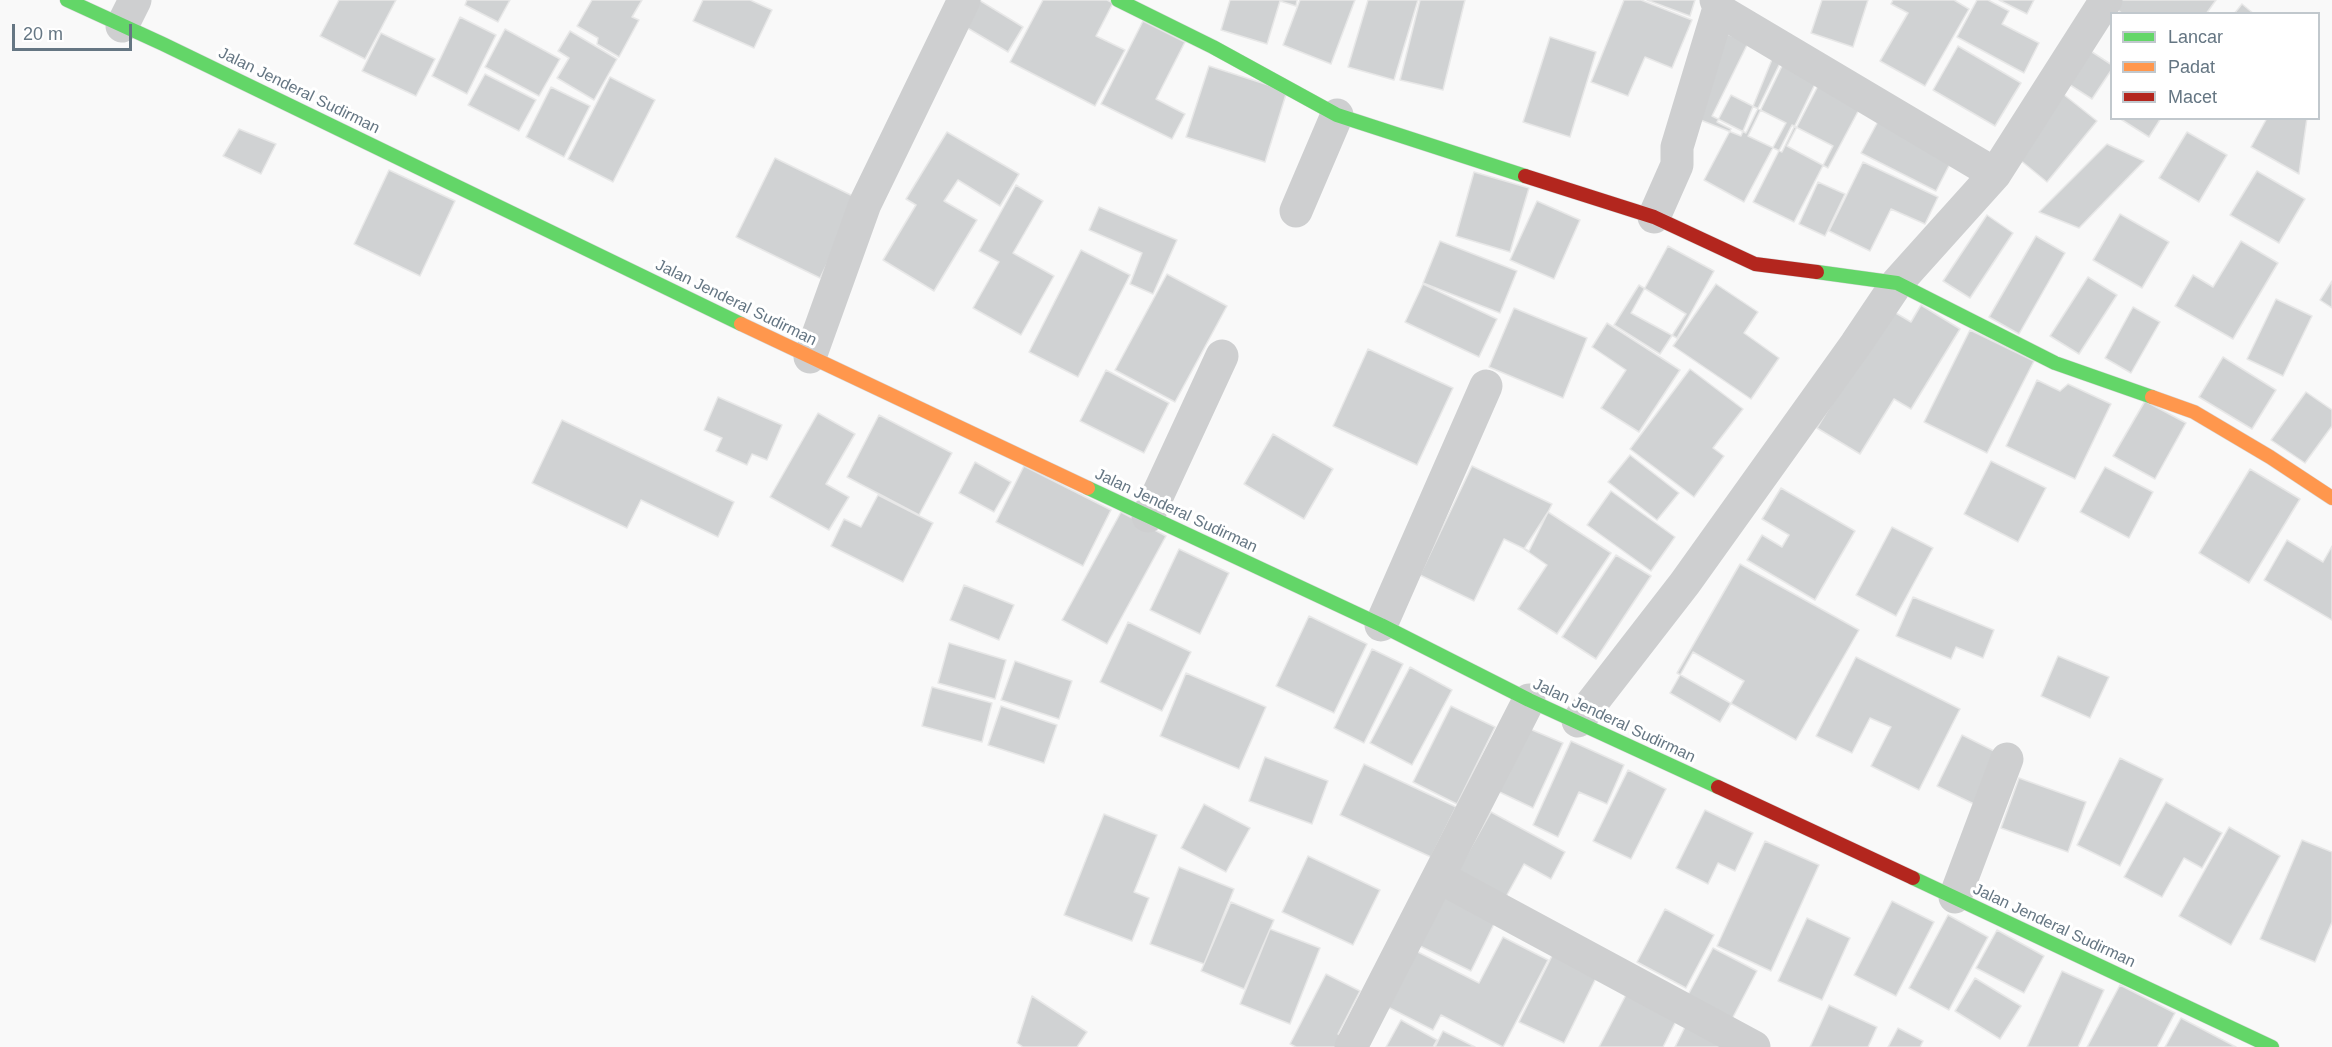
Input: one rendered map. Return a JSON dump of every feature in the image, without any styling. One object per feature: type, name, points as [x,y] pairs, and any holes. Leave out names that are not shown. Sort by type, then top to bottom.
[{"type":"main road","name":"Jalan Jenderal Sudirman","points":[[67,0],[129,13],[163,44],[810,357],[1381,626],[1529,700],[2272,1047]]},
{"type":"main road","points":[[1118,0],[1213,47],[1337,115],[1654,217],[1755,264],[1897,283],[2055,363],[2194,412],[2270,457],[2332,498]]},
{"type":"street","points":[[810,357],[865,204],[964,0]]},
{"type":"street","points":[[1578,721],[1692,573],[1856,345],[1897,283],[1995,174],[2106,0]]},
{"type":"street","points":[[1654,217],[1677,165],[1677,147],[1717,4],[1995,174]]},
{"type":"street","points":[[1296,211],[1337,115]]},
{"type":"street","points":[[1148,516],[1222,356]]},
{"type":"street","points":[[1381,626],[1486,386]]},
{"type":"street","points":[[1351,1047],[1529,700]]},
{"type":"street","points":[[1955,897],[2007,759]]},
{"type":"street","points":[[1439,877],[1754,1047]]},
{"type":"building","points":[[339,0],[396,0],[365,59],[320,36]]},
{"type":"building","points":[[467,0],[510,0],[498,22],[465,5]]},
{"type":"building","points":[[592,0],[642,0],[632,17],[639,20],[619,57],[597,44],[598,38],[577,26]]},
{"type":"building","points":[[703,0],[750,0],[772,10],[754,48],[693,21]]},
{"type":"building","points":[[979,0],[1023,27],[1008,52],[959,23]]},
{"type":"building","points":[[1043,0],[1107,0],[1113,3],[1096,36],[1125,50],[1095,106],[1010,62]]},
{"type":"building","points":[[1230,0],[1297,0],[1296,6],[1280,1],[1267,44],[1221,30]]},
{"type":"building","points":[[1300,0],[1355,0],[1331,64],[1283,45]]},
{"type":"building","points":[[1368,0],[1418,0],[1394,80],[1348,67]]},
{"type":"building","points":[[1420,0],[1465,0],[1443,90],[1400,80]]},
{"type":"building","points":[[1624,0],[1641,0],[1692,20],[1672,68],[1645,57],[1628,96],[1591,82]]},
{"type":"building","points":[[1647,0],[1695,0],[1690,16]]},
{"type":"building","points":[[1822,0],[1868,0],[1853,47],[1811,33]]},
{"type":"building","points":[[1893,0],[1954,0],[1969,9],[1925,86],[1880,61],[1908,13],[1891,4]]},
{"type":"building","points":[[1977,0],[1988,0],[2009,11],[2002,24],[2039,43],[2024,73],[1957,37]]},
{"type":"building","points":[[1999,0],[2034,0],[2027,14]]},
{"type":"building","points":[[2120,0],[2216,0],[2207,12],[2120,12],[2115,8]]},
{"type":"building","points":[[2242,4],[2252,12],[2236,12]]},
{"type":"building","points":[[460,17],[496,35],[467,94],[432,76]]},
{"type":"building","points":[[1143,21],[1185,42],[1156,99],[1185,114],[1172,139],[1101,104]]},
{"type":"building","points":[[505,29],[560,59],[539,96],[485,67]]},
{"type":"building","points":[[570,31],[617,59],[594,100],[557,78],[569,58],[558,51]]},
{"type":"building","points":[[381,33],[435,59],[416,96],[362,71]]},
{"type":"building","points":[[1727,34],[1775,52],[1741,136],[1693,117]]},
{"type":"building","points":[[1550,37],[1596,52],[1570,137],[1523,122]]},
{"type":"building","points":[[1749,41],[1783,57],[1746,133],[1712,116]]},
{"type":"building","points":[[1958,46],[2021,83],[1995,126],[1933,90]]},
{"type":"building","points":[[2089,50],[2110,64],[2110,72],[2092,99],[2067,83]]},
{"type":"building","points":[[1783,64],[1817,80],[1782,152],[1748,136]]},
{"type":"building","points":[[1209,66],[1287,91],[1265,162],[1186,137]]},
{"type":"building","points":[[485,74],[536,100],[519,131],[468,105]]},
{"type":"building","points":[[610,77],[655,100],[613,182],[568,159]]},
{"type":"building","points":[[1821,80],[1863,102],[1828,168],[1787,146]]},
{"type":"building","points":[[551,87],[590,106],[564,157],[526,137]]},
{"type":"building","points":[[2063,94],[2097,121],[2047,182],[2014,155]]},
{"type":"building","points":[[1731,95],[1786,123],[1744,202],[1704,180],[1731,129],[1717,122]]},
{"type":"building","points":[[1882,114],[1956,152],[1936,191],[1861,153]]},
{"type":"building","points":[[2122,120],[2160,120],[2149,137]]},
{"type":"building","points":[[2266,120],[2307,120],[2299,174],[2251,147]]},
{"type":"building","points":[[1792,125],[1833,146],[1794,222],[1753,202]]},
{"type":"building","points":[[239,129],[276,144],[261,174],[223,156]]},
{"type":"building","points":[[947,132],[1019,174],[1000,206],[958,180],[944,201],[977,220],[934,291],[883,260],[916,205],[906,199]]},
{"type":"building","points":[[2187,132],[2227,155],[2199,202],[2159,178]]},
{"type":"building","points":[[2107,144],[2144,161],[2079,228],[2039,212]]},
{"type":"building","points":[[775,158],[859,199],[820,278],[736,237]]},
{"type":"building","points":[[1863,162],[1938,197],[1925,224],[1891,209],[1870,251],[1829,231]]},
{"type":"building","points":[[389,170],[455,201],[420,276],[354,244]]},
{"type":"building","points":[[2257,171],[2305,199],[2279,243],[2230,215]]},
{"type":"building","points":[[1474,172],[1529,188],[1510,252],[1456,236]]},
{"type":"building","points":[[1818,182],[1845,194],[1825,236],[1799,224]]},
{"type":"building","points":[[1016,185],[1043,201],[1013,253],[1054,276],[1021,335],[973,308],[999,262],[979,251]]},
{"type":"building","points":[[1537,201],[1580,220],[1554,279],[1510,260]]},
{"type":"building","points":[[1099,207],[1177,240],[1153,294],[1130,284],[1142,253],[1089,230]]},
{"type":"building","points":[[2120,214],[2169,242],[2142,288],[2093,260]]},
{"type":"building","points":[[1987,215],[2013,233],[1970,298],[1943,281]]},
{"type":"building","points":[[2036,236],[2065,253],[2019,334],[1989,317]]},
{"type":"building","points":[[1440,241],[1517,271],[1500,313],[1423,283]]},
{"type":"building","points":[[2241,241],[2278,263],[2233,339],[2175,306],[2193,275],[2213,287]]},
{"type":"building","points":[[1668,246],[1714,271],[1677,338],[1631,313]]},
{"type":"building","points":[[1081,250],[1130,275],[1078,377],[1029,352]]},
{"type":"building","points":[[1167,274],[1227,306],[1175,402],[1115,370]]},
{"type":"building","points":[[2088,277],[2117,295],[2079,354],[2050,336]]},
{"type":"building","points":[[2332,281],[2332,308],[2320,300]]},
{"type":"building","points":[[1423,284],[1497,319],[1479,357],[1405,322]]},
{"type":"building","points":[[1716,284],[1758,312],[1744,333],[1779,358],[1751,399],[1673,346]]},
{"type":"building","points":[[1639,285],[1686,314],[1660,354],[1614,325]]},
{"type":"building","points":[[2276,299],[2312,316],[2283,376],[2247,359]]},
{"type":"building","points":[[1921,305],[1960,329],[1911,409],[1894,399],[1860,454],[1817,428],[1889,309],[1911,322]]},
{"type":"building","points":[[2133,307],[2160,322],[2131,373],[2105,358]]},
{"type":"building","points":[[1514,308],[1587,338],[1563,398],[1489,367]]},
{"type":"building","points":[[1607,323],[1680,370],[1639,432],[1601,408],[1626,370],[1592,347]]},
{"type":"building","points":[[1970,330],[2034,361],[1987,453],[1924,422]]},
{"type":"building","points":[[1368,349],[1453,388],[1417,465],[1333,426]]},
{"type":"building","points":[[2223,357],[2276,390],[2252,429],[2199,397]]},
{"type":"building","points":[[1690,369],[1743,409],[1713,448],[1724,456],[1694,497],[1630,449]]},
{"type":"building","points":[[1106,370],[1169,403],[1144,453],[1080,421]]},
{"type":"building","points":[[2037,380],[2060,391],[2068,384],[2111,404],[2075,479],[2006,446]]},
{"type":"building","points":[[2306,392],[2332,410],[2332,426],[2305,463],[2271,440]]},
{"type":"building","points":[[718,397],[782,425],[767,460],[752,454],[747,465],[716,451],[722,438],[704,430]]},
{"type":"building","points":[[2145,401],[2186,423],[2155,479],[2113,456]]},
{"type":"building","points":[[818,413],[855,434],[826,484],[849,497],[829,530],[770,497]]},
{"type":"building","points":[[879,415],[952,453],[919,515],[847,477]]},
{"type":"building","points":[[562,420],[734,502],[718,537],[641,500],[627,528],[532,483]]},
{"type":"building","points":[[1273,434],[1333,469],[1304,519],[1244,484]]},
{"type":"building","points":[[1630,455],[1679,493],[1657,520],[1608,482]]},
{"type":"building","points":[[1991,461],[2046,488],[2018,542],[1964,514]]},
{"type":"building","points":[[975,462],[1011,482],[994,512],[959,493]]},
{"type":"building","points":[[1024,466],[1111,510],[1083,566],[996,522]]},
{"type":"building","points":[[1472,466],[1552,504],[1529,551],[1504,539],[1474,601],[1420,575]]},
{"type":"building","points":[[2105,467],[2153,492],[2129,538],[2080,512]]},
{"type":"building","points":[[2250,469],[2300,499],[2249,583],[2199,553]]},
{"type":"building","points":[[1781,488],[1855,531],[1815,600],[1747,560],[1762,535],[1782,547],[1789,535],[1762,519]]},
{"type":"building","points":[[1611,491],[1675,537],[1651,571],[1587,525]]},
{"type":"building","points":[[878,495],[933,523],[903,582],[831,546],[844,519],[861,527]]},
{"type":"building","points":[[1121,512],[1166,536],[1107,644],[1062,620]]},
{"type":"building","points":[[1548,512],[1611,553],[1557,634],[1518,609],[1547,565],[1524,549]]},
{"type":"building","points":[[1892,527],[1933,548],[1896,616],[1856,595]]},
{"type":"building","points":[[2287,540],[2323,562],[2332,546],[2332,620],[2264,580]]},
{"type":"building","points":[[1179,549],[1229,573],[1200,634],[1150,610]]},
{"type":"building","points":[[1616,555],[1651,576],[1596,659],[1562,637]]},
{"type":"building","points":[[1740,564],[1859,630],[1796,740],[1677,673]]},
{"type":"building","points":[[964,585],[1014,605],[999,640],[950,620]]},
{"type":"building","points":[[1913,597],[1994,630],[1983,658],[1956,647],[1951,659],[1896,636]]},
{"type":"building","points":[[1309,616],[1367,644],[1334,713],[1276,686]]},
{"type":"building","points":[[1128,622],[1191,652],[1162,711],[1100,682]]},
{"type":"building","points":[[949,643],[1006,660],[995,699],[938,683]]},
{"type":"building","points":[[1372,649],[1403,664],[1364,743],[1334,728]]},
{"type":"building","points":[[1693,652],[1744,681],[1720,722],[1670,693]]},
{"type":"building","points":[[2058,656],[2109,677],[2090,718],[2041,696]]},
{"type":"building","points":[[1856,657],[1960,709],[1919,790],[1871,766],[1891,727],[1870,718],[1852,753],[1816,736]]},
{"type":"building","points":[[1015,661],[1072,681],[1059,719],[1001,700]]},
{"type":"building","points":[[1410,667],[1452,690],[1412,765],[1370,743]]},
{"type":"building","points":[[1186,673],[1266,707],[1239,769],[1160,736]]},
{"type":"building","points":[[932,687],[992,703],[982,742],[922,726]]},
{"type":"building","points":[[1001,706],[1057,725],[1044,763],[988,745]]},
{"type":"building","points":[[1451,706],[1495,727],[1457,804],[1413,782]]},
{"type":"building","points":[[1518,724],[1563,743],[1533,808],[1489,787]]},
{"type":"building","points":[[1962,735],[2002,755],[1976,805],[1937,786]]},
{"type":"building","points":[[1571,741],[1624,765],[1607,804],[1579,792],[1558,837],[1533,825]]},
{"type":"building","points":[[1265,757],[1328,781],[1312,824],[1249,801]]},
{"type":"building","points":[[2120,758],[2163,779],[2120,866],[2077,845]]},
{"type":"building","points":[[1364,764],[1456,807],[1431,857],[1340,815]]},
{"type":"building","points":[[1628,770],[1666,789],[1631,859],[1593,841]]},
{"type":"building","points":[[2019,778],[2086,802],[2068,852],[2001,828]]},
{"type":"building","points":[[2166,802],[2222,833],[2202,868],[2184,858],[2162,897],[2124,877]]},
{"type":"building","points":[[1204,804],[1250,828],[1226,872],[1181,848]]},
{"type":"building","points":[[1705,810],[1753,833],[1735,871],[1718,863],[1708,884],[1676,868]]},
{"type":"building","points":[[1491,812],[1565,852],[1551,879],[1524,864],[1503,902],[1455,876]]},
{"type":"building","points":[[1104,814],[1157,835],[1134,892],[1149,898],[1132,941],[1064,915]]},
{"type":"building","points":[[2229,827],[2280,856],[2231,945],[2179,916]]},
{"type":"building","points":[[2302,840],[2332,852],[2332,922],[2315,962],[2260,939]]},
{"type":"building","points":[[1765,841],[1819,865],[1771,971],[1717,946]]},
{"type":"building","points":[[1308,856],[1380,890],[1353,945],[1282,912]]},
{"type":"building","points":[[1179,867],[1234,889],[1204,964],[1150,944]]},
{"type":"building","points":[[1442,891],[1497,918],[1471,971],[1416,944]]},
{"type":"building","points":[[1892,901],[1934,922],[1896,996],[1854,975]]},
{"type":"building","points":[[1231,902],[1274,920],[1244,989],[1201,971]]},
{"type":"building","points":[[1665,909],[1714,935],[1686,988],[1637,962]]},
{"type":"building","points":[[1948,915],[1988,937],[1949,1010],[1909,988]]},
{"type":"building","points":[[1807,918],[1850,938],[1822,1000],[1778,981]]},
{"type":"building","points":[[1270,929],[1320,948],[1290,1024],[1240,1004]]},
{"type":"building","points":[[1997,930],[2044,956],[2024,993],[1976,968]]},
{"type":"building","points":[[1503,937],[1548,960],[1503,1047],[1441,1015],[1433,1030],[1386,1006],[1414,950],[1479,983]]},
{"type":"building","points":[[1713,948],[1757,971],[1732,1019],[1688,995]]},
{"type":"building","points":[[1555,950],[1599,972],[1564,1043],[1519,1022]]},
{"type":"building","points":[[2062,971],[2104,990],[2078,1047],[2027,1047]]},
{"type":"building","points":[[1326,974],[1360,991],[1338,1034],[1347,1038],[1342,1047],[1296,1047],[1290,1044]]},
{"type":"building","points":[[1975,978],[2021,1006],[2000,1039],[1955,1011]]},
{"type":"building","points":[[2120,985],[2175,1013],[2157,1047],[2087,1047]]},
{"type":"building","points":[[1628,991],[1679,1015],[1663,1047],[1599,1047]]},
{"type":"building","points":[[1032,996],[1087,1032],[1077,1047],[1023,1047],[1017,1043]]},
{"type":"building","points":[[1829,1005],[1877,1027],[1868,1047],[1810,1047]]},
{"type":"building","points":[[2181,1018],[2236,1047],[2165,1047]]},
{"type":"building","points":[[1401,1020],[1437,1040],[1433,1047],[1386,1047]]},
{"type":"building","points":[[1687,1023],[1729,1047],[1675,1047]]},
{"type":"building","points":[[1898,1028],[1923,1041],[1920,1047],[1888,1047]]},
{"type":"building","points":[[1443,1031],[1475,1047],[1435,1047]]},
{"type":"traffic: fast","points":[[67,0],[163,44],[741,324]]},
{"type":"traffic: fast","points":[[1118,0],[1213,47],[1337,115],[1525,176]]},
{"type":"traffic: fast","points":[[1817,272],[1897,283],[2055,363],[2152,397]]},
{"type":"traffic: fast","points":[[1088,488],[1381,625],[1529,700],[1718,787]]},
{"type":"traffic: fast","points":[[1913,878],[2272,1047]]},
{"type":"traffic: slow","points":[[741,324],[1088,488]]},
{"type":"traffic: slow","points":[[2152,397],[2194,412],[2270,457],[2332,498]]},
{"type":"traffic: jam","points":[[1525,176],[1654,217],[1755,264],[1817,272]]},
{"type":"traffic: jam","points":[[1718,787],[1913,878]]}]
